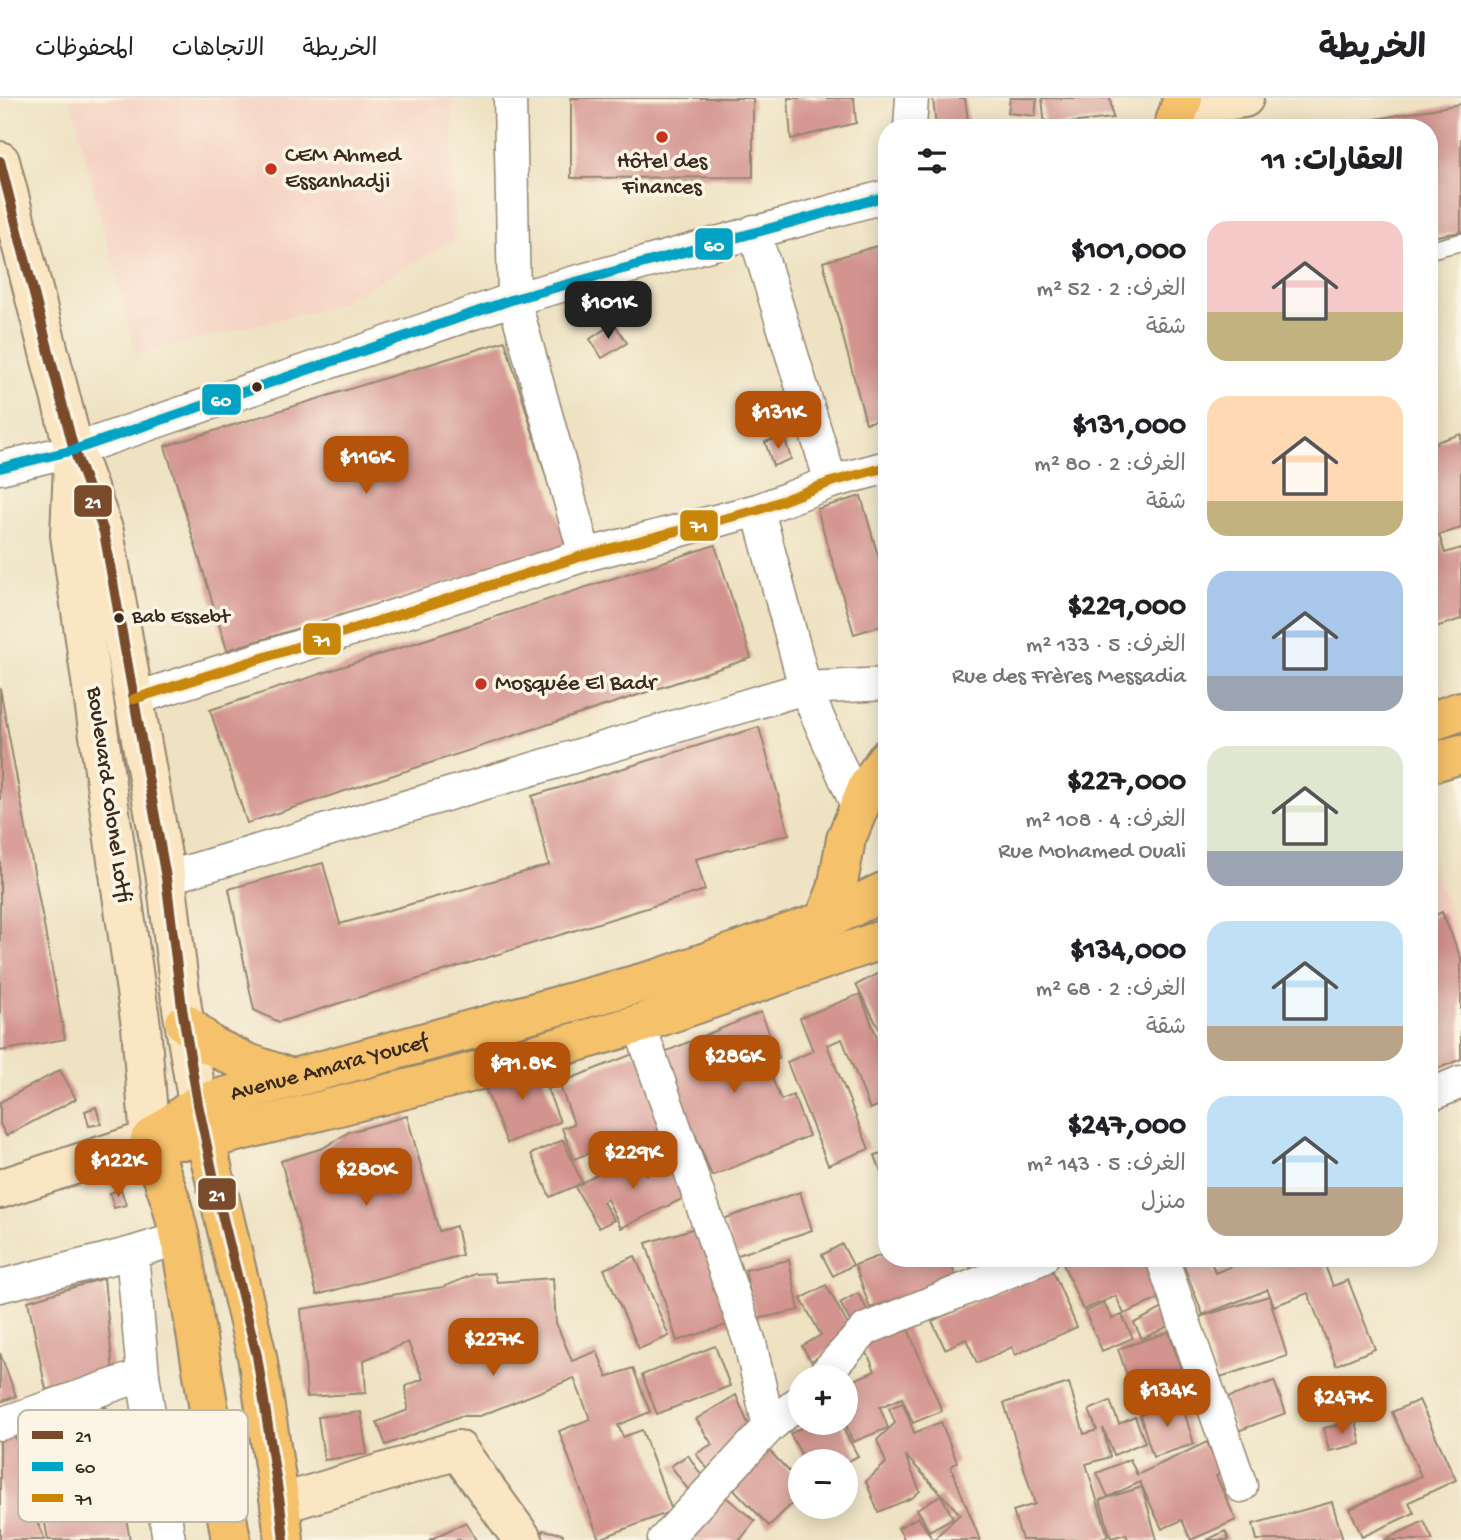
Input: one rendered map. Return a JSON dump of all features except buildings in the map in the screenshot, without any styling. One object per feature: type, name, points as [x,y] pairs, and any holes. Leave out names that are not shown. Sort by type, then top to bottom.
[{"type":"main road","points":[[1179,111],[1244,98]]},
{"type":"main road","name":"Boulevard Colonel Lotfi","points":[[0,161],[74,450],[104,532],[166,878],[185,1023],[202,1122]]},
{"type":"main road","name":"Boulevard Colonel Lotfi","points":[[74,450],[70,535],[141,1026],[150,1140]]},
{"type":"main road","points":[[1438,719],[1461,712]]},
{"type":"main road","points":[[1438,761],[1461,754]]},
{"type":"main road","points":[[824,921],[837,889],[846,839],[868,786],[878,771]]},
{"type":"main road","name":"Avenue Amara Youcef","points":[[150,1140],[202,1122],[291,1078],[660,978],[824,921],[878,891]]},
{"type":"main road","points":[[870,944],[873,919],[878,906]]},
{"type":"main road","name":"Avenue Amara Youcef","points":[[202,1122],[267,1124],[462,1074],[639,1024],[870,944]]},
{"type":"main road","points":[[185,1023],[210,1045],[265,1070],[291,1078]]},
{"type":"main road","points":[[202,1122],[257,1356],[282,1522],[458,1450],[523,1540]]},
{"type":"main road","points":[[218,1198],[221,1176],[236,1153],[267,1124]]},
{"type":"main road","points":[[0,1189],[150,1140],[180,1238],[209,1410]]},
{"type":"main road","points":[[228,1522],[231,1540]]},
{"type":"street","points":[[510,98],[514,299],[585,555]]},
{"type":"street","points":[[910,119],[912,98]]},
{"type":"street","points":[[0,468],[74,450],[514,299],[878,198]]},
{"type":"street","points":[[754,231],[831,482]]},
{"type":"street","points":[[134,699],[585,555],[758,510],[831,482],[878,469]]},
{"type":"street","points":[[758,510],[805,688],[858,808]]},
{"type":"street","points":[[166,878],[805,688],[878,684]]},
{"type":"street","points":[[639,1024],[750,1343],[769,1427]]},
{"type":"street","points":[[1438,1092],[1461,1082]]},
{"type":"street","points":[[0,1286],[132,1253],[180,1238]]},
{"type":"street","points":[[132,1253],[149,1410]]},
{"type":"street","points":[[833,1365],[866,1329],[1020,1267]]},
{"type":"street","points":[[1165,1267],[1241,1486]]},
{"type":"street","points":[[41,1410],[143,1375]]},
{"type":"street","points":[[664,1540],[769,1427],[788,1411]]},
{"type":"street","points":[[0,1424],[18,1418]]},
{"type":"street","points":[[166,1522],[169,1540]]},
{"type":"lane","points":[[1438,248],[1461,242]]},
{"type":"shaded area","name":"CEM Ahmed Essanhadji","points":[[70,98],[452,98],[454,241],[330,307],[136,355]]},
{"type":"shaded area","points":[[1438,882],[1461,943],[1461,1062],[1438,1072]]},
{"type":"transit line","name":"21","points":[[0,161],[74,450],[104,532],[166,878],[182,1008],[198,1104],[257,1356],[284,1540]]},
{"type":"transit line","name":"60","points":[[0,468],[74,450],[514,299],[878,198]]},
{"type":"transit line","name":"71","points":[[134,699],[585,555],[758,510],[831,482],[878,469]]},
{"type":"place","name":"Hôtel des Finances","points":[[662,137]]},
{"type":"place","name":"CEM Ahmed Essanhadji","points":[[271,169]]},
{"type":"place","name":"Bab Essebt","points":[[119,618]]},
{"type":"place","name":"Mosquée El Badr","points":[[481,684]]}]
